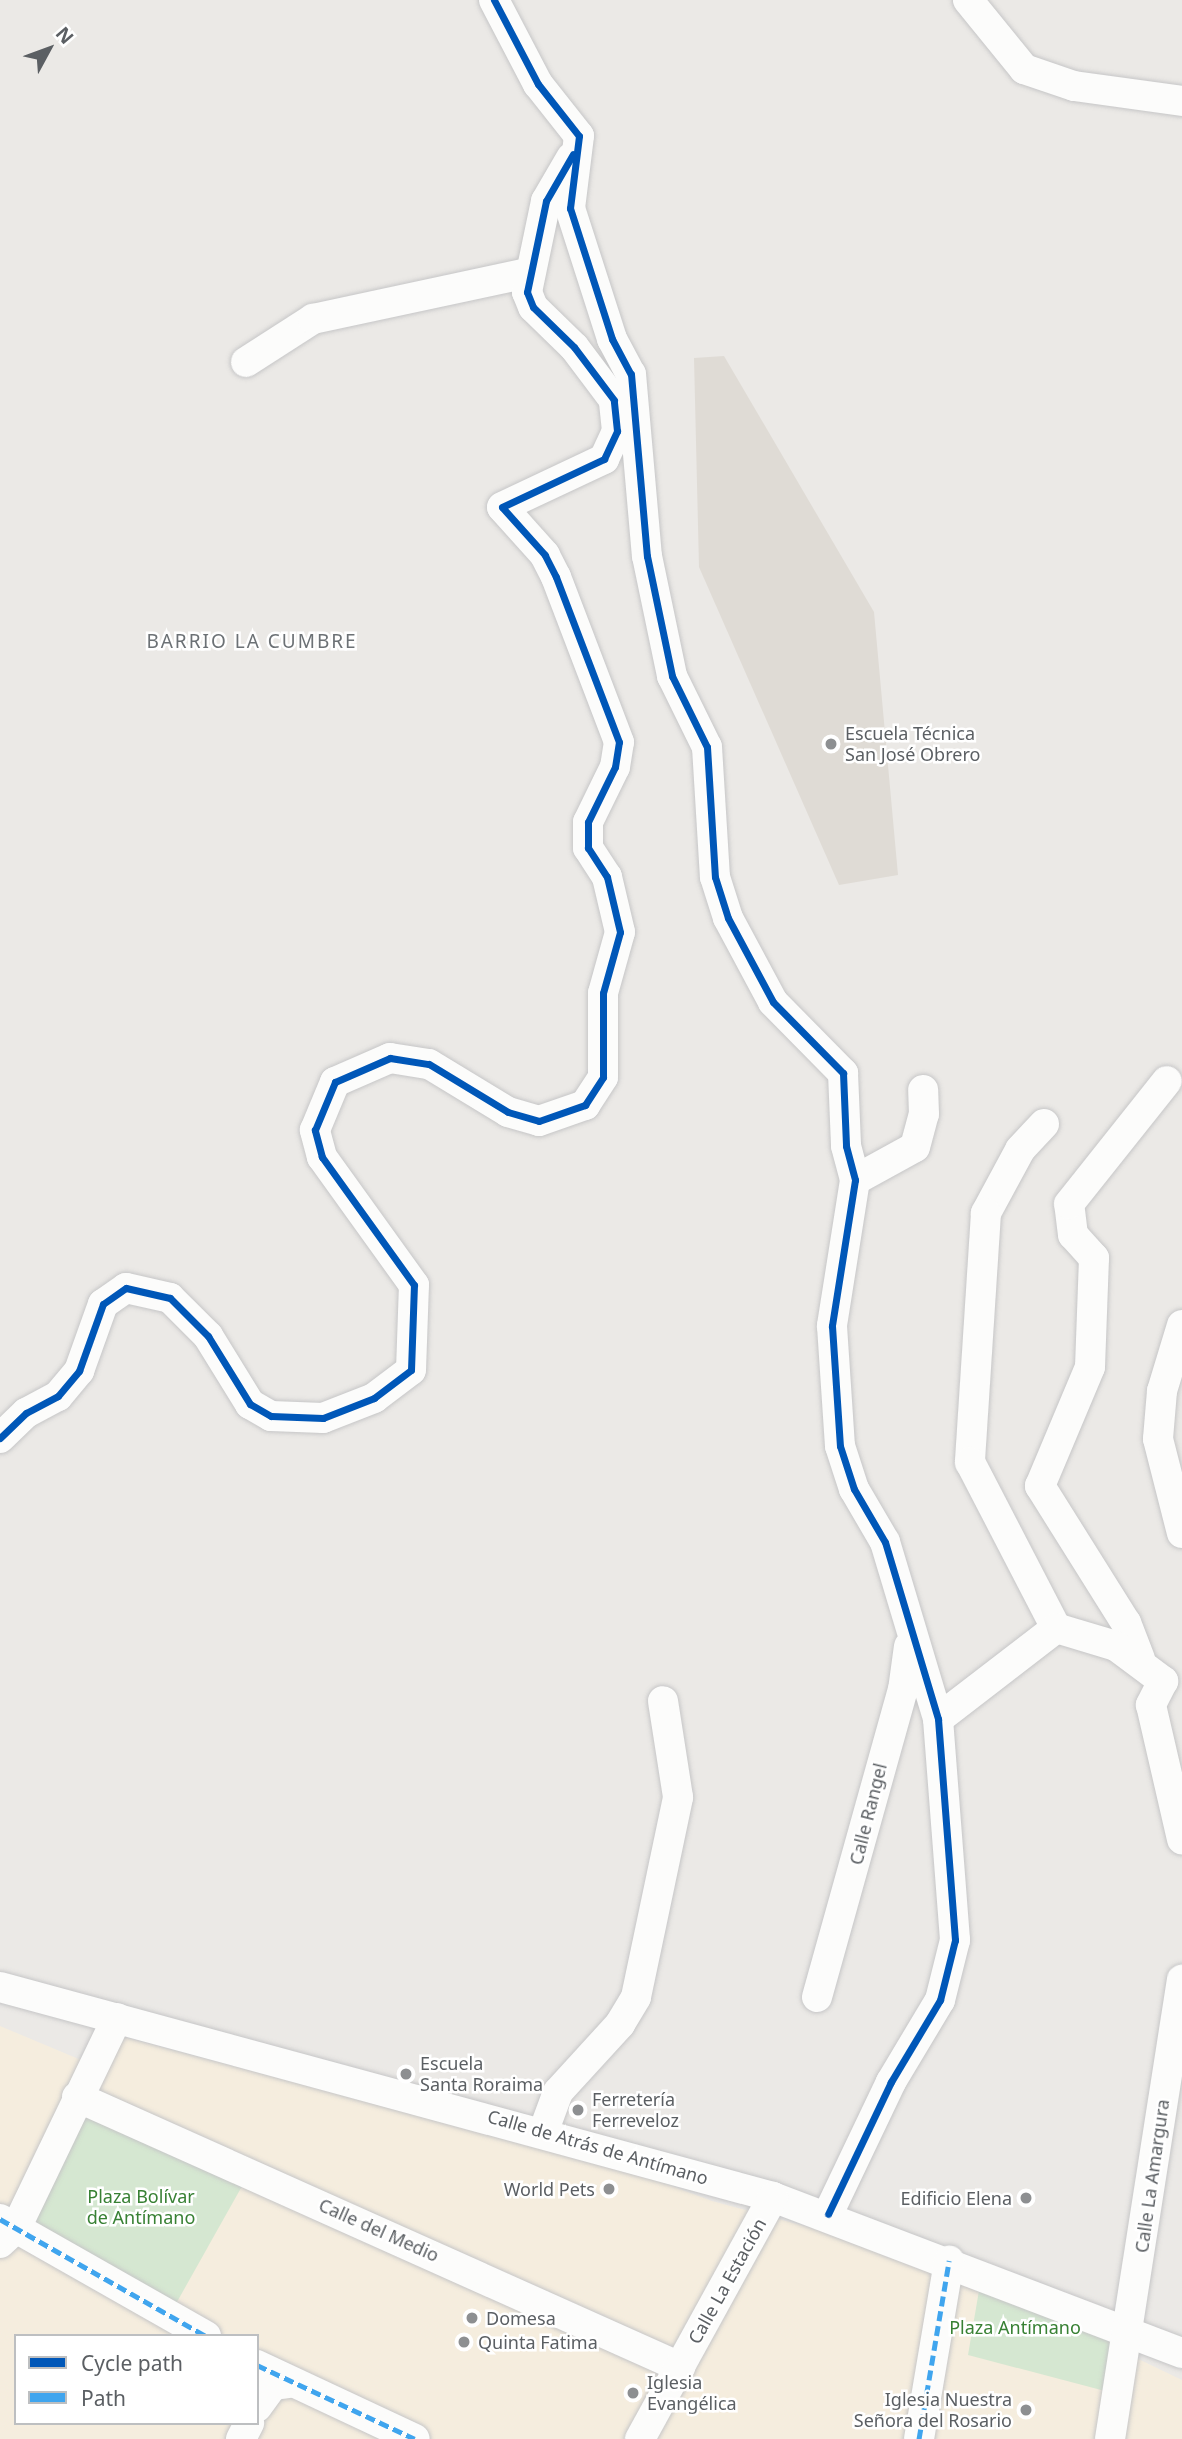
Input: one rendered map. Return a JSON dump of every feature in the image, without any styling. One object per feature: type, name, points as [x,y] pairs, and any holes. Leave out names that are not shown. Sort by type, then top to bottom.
[{"type":"street","points":[[494,0],[538,84],[579,136],[570,208],[612,338],[631,374],[657,611],[672,677],[707,747],[713,774],[715,877],[752,972],[843,1073],[846,1146],[855,1180],[832,1326],[840,1446],[854,1489],[886,1542],[938,1719],[954,1927],[949,1975],[828,2214]]},
{"type":"street","points":[[968,0],[1024,69],[1074,86],[1182,101]]},
{"type":"street","points":[[0,1438],[26,1413],[58,1396],[79,1371],[103,1304],[126,1288],[170,1298],[186,1311],[250,1404],[271,1416],[323,1418],[374,1398],[411,1370],[414,1285],[322,1157],[315,1130],[335,1082],[390,1058],[429,1064],[508,1112],[539,1121],[585,1105],[603,1077],[603,993],[620,932],[607,877],[588,848],[588,822],[615,767],[619,742],[556,577],[531,536],[502,507],[604,459],[617,431],[614,400],[574,346],[533,307],[528,273],[546,201],[579,136]]},
{"type":"street","points":[[246,362],[313,319],[528,273]]},
{"type":"street","points":[[1140,1660],[1126,1623],[1040,1486],[1090,1367],[1094,1258],[1073,1235],[1069,1204],[1167,1081]]},
{"type":"street","points":[[855,1180],[915,1147],[923,1090]]},
{"type":"street","points":[[1044,1124],[1020,1150],[986,1213],[970,1462],[1056,1628],[1140,1660],[1172,1677],[1151,1705],[1182,1839]]},
{"type":"street","points":[[1182,1325],[1162,1391],[1158,1439],[1182,1533]]},
{"type":"street","points":[[938,1719],[1056,1628]]},
{"type":"street","name":"Calle Rangel","points":[[817,1997],[903,1689],[911,1630]]},
{"type":"street","points":[[544,2130],[558,2092],[620,2024],[636,1997],[678,1797],[663,1701]]},
{"type":"street","name":"Calle La Amargura","points":[[1110,2439],[1182,1980]]},
{"type":"street","name":"Calle de Atrás de Antímano","points":[[0,1987],[544,2130],[828,2214],[1182,2353]]},
{"type":"street","points":[[4,2233],[117,2018]]},
{"type":"street","name":"Calle del Medio","points":[[77,2097],[680,2367]]},
{"type":"street","name":"Calle La Estación","points":[[640,2439],[773,2197]]},
{"type":"street","points":[[4,2233],[179,2334]]},
{"type":"street","points":[[4,2233],[202,2334]]},
{"type":"street","points":[[919,2439],[949,2261]]},
{"type":"street","points":[[267,2383],[379,2439]]},
{"type":"street","points":[[267,2383],[415,2439]]},
{"type":"shaded area","name":"Escuela Técnica San José Obrero","points":[[724,356],[874,612],[898,875],[839,885],[699,567],[694,358]]},
{"type":"shaded area","points":[[0,2026],[93,2065],[112,2034],[634,2172],[712,2201],[934,2261],[1182,2380],[1182,2439],[0,2439]]},
{"type":"green space","name":"Plaza Bolívar de Antímano","points":[[77,2097],[250,2172],[173,2309],[16,2228]]},
{"type":"green space","name":"Plaza Antímano","points":[[982,2273],[1129,2331],[1105,2391],[968,2355]]},
{"type":"marked path","points":[[0,2219],[202,2334]]},
{"type":"marked path","points":[[919,2439],[949,2261]]},
{"type":"marked path","points":[[259,2366],[415,2439]]},
{"type":"cycle path","points":[[494,0],[538,84],[579,136],[570,208],[612,339],[631,374],[647,556],[672,676],[707,747],[715,877],[728,918],[773,1002],[843,1073],[846,1146],[855,1180],[832,1326],[840,1446],[854,1489],[885,1542],[938,1719],[955,1940],[940,2000],[891,2082],[828,2214]]},
{"type":"cycle path","points":[[0,1438],[26,1413],[58,1396],[79,1371],[103,1304],[126,1288],[170,1298],[208,1336],[250,1404],[271,1416],[323,1418],[374,1398],[411,1370],[414,1285],[322,1157],[315,1130],[335,1082],[390,1058],[429,1064],[508,1112],[539,1121],[585,1105],[603,1077],[603,993],[620,932],[607,877],[588,848],[588,822],[615,767],[619,742],[556,577],[545,555],[502,507],[604,459],[617,431],[614,400],[574,347],[533,307],[527,292],[546,201],[573,154]]},
{"type":"place","name":"Escuela Técnica San José Obrero","points":[[831,744]]},
{"type":"place","name":"Escuela Santa Roraima","points":[[406,2074]]},
{"type":"place","name":"Ferretería Ferreveloz","points":[[578,2110]]},
{"type":"place","name":"World Pets","points":[[609,2189]]},
{"type":"place","name":"Edificio Elena","points":[[1026,2198]]},
{"type":"place","name":"Domesa","points":[[472,2318]]},
{"type":"place","name":"Quinta Fatima","points":[[464,2342]]},
{"type":"place","name":"Iglesia Evangélica","points":[[633,2393]]},
{"type":"place","name":"Iglesia Nuestra Señora del Rosario","points":[[1026,2410]]},
{"type":"district","name":"BARRIO LA CUMBRE","points":[[252,642]]}]
